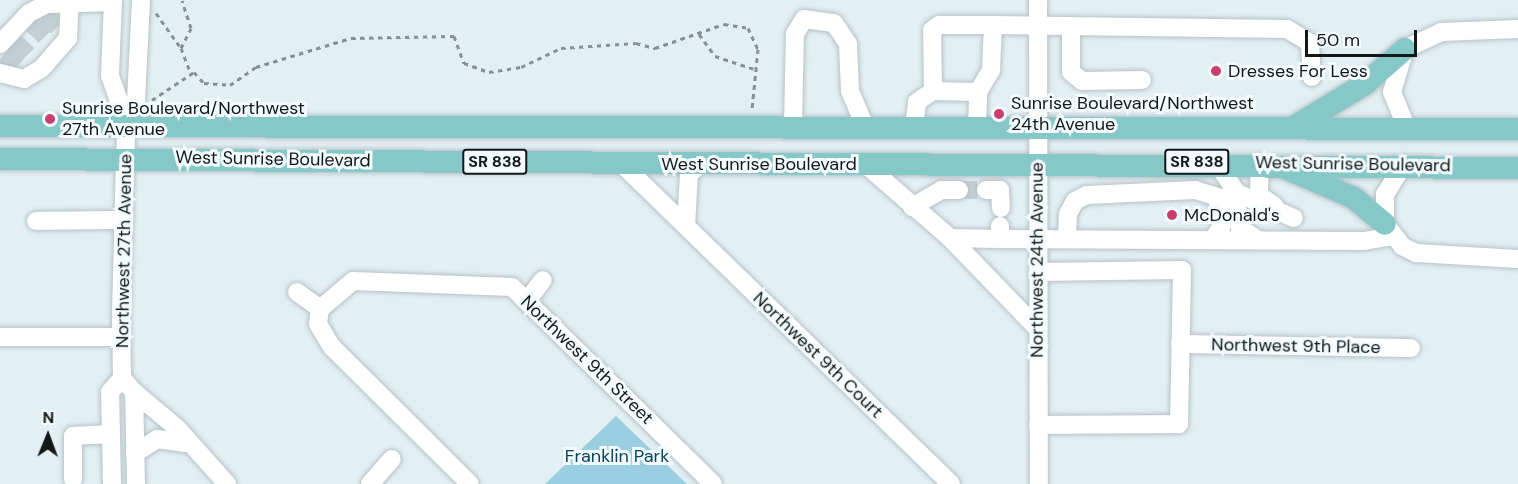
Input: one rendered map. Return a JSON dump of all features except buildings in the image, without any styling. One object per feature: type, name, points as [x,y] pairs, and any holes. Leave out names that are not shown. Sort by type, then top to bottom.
[{"type":"main road","points":[[1292,129],[1365,84],[1406,49]]},
{"type":"main road","name":"West Sunrise Boulevard","points":[[0,126],[127,123],[1518,129]]},
{"type":"main road","name":"West Sunrise Boulevard","points":[[0,159],[125,157],[622,164],[1216,162],[1518,168]]},
{"type":"main road","points":[[1266,163],[1335,188],[1388,230]]},
{"type":"street","name":"Northwest 27th Avenue","points":[[112,484],[110,392],[122,378],[125,157],[127,123],[136,100],[141,0]]},
{"type":"street","name":"Northwest 24th Avenue","points":[[1038,0],[1036,161],[1039,484]]},
{"type":"street","name":"Northwest 27th Avenue","points":[[113,1],[110,76],[127,123]]},
{"type":"street","points":[[5,45],[35,16],[70,2],[113,1]]},
{"type":"street","points":[[0,73],[31,69],[59,40],[70,2]]},
{"type":"street","points":[[793,126],[795,34],[804,20],[834,23],[849,44],[850,91],[865,127]]},
{"type":"street","points":[[933,91],[932,30],[939,24],[1287,29],[1311,44],[1312,77]]},
{"type":"street","points":[[978,128],[978,92],[992,70],[993,25]]},
{"type":"street","points":[[1071,26],[1071,72],[1082,81],[1142,80]]},
{"type":"street","points":[[1407,129],[1392,92],[1406,49],[1441,32],[1518,29]]},
{"type":"street","points":[[914,127],[917,102],[933,91],[978,92]]},
{"type":"street","points":[[1216,162],[1237,193],[1294,219]]},
{"type":"street","points":[[1266,163],[1259,195],[1294,219]]},
{"type":"street","name":"Northwest 9th Court","points":[[622,164],[951,484]]},
{"type":"street","points":[[686,226],[689,174],[700,164]]},
{"type":"street","points":[[865,164],[950,238],[1038,330]]},
{"type":"street","points":[[1404,164],[1385,194],[1388,230],[1416,253],[1518,260]]},
{"type":"street","points":[[912,207],[941,190],[959,190]]},
{"type":"street","points":[[986,190],[1000,190],[1000,224]]},
{"type":"street","points":[[1066,239],[1068,214],[1075,201],[1088,195],[1195,190],[1237,207],[1227,236]]},
{"type":"street","points":[[1217,198],[1222,225],[1227,236]]},
{"type":"street","points":[[1294,219],[1295,240]]},
{"type":"street","points":[[36,221],[123,220]]},
{"type":"street","points":[[950,238],[1000,224],[1038,240],[1227,236],[1258,240],[1364,241],[1388,230]]},
{"type":"street","points":[[1038,272],[1182,270],[1179,424],[1038,425]]},
{"type":"street","points":[[527,302],[543,280]]},
{"type":"street","name":"Northwest 9th Street","points":[[320,309],[353,281],[512,287],[713,484]]},
{"type":"street","points":[[297,292],[320,309],[318,324],[332,347],[470,484]]},
{"type":"street","points":[[0,337],[121,337]]},
{"type":"street","name":"Northwest 9th Place","points":[[1180,344],[1411,348]]},
{"type":"street","points":[[122,378],[134,392],[178,429],[186,443],[227,484]]},
{"type":"street","points":[[134,392],[136,484]]},
{"type":"street","points":[[73,479],[73,436],[111,434]]},
{"type":"street","points":[[135,453],[157,439],[186,443]]},
{"type":"street","points":[[370,484],[392,459]]},
{"type":"path","points":[[181,48],[191,28],[182,0]]},
{"type":"path","points":[[155,12],[181,48],[191,74],[204,83],[230,85],[256,67],[351,38],[454,36],[464,63],[489,72],[521,67],[561,48],[636,43],[655,48],[724,24],[748,28],[758,50],[758,70],[752,109]]},
{"type":"path","points":[[699,34],[715,56],[758,70]]},
{"type":"path","points":[[152,100],[191,74]]},
{"type":"green space","name":"Franklin Park","points":[[616,416],[687,484],[545,484]]},
{"type":"tunnel","points":[[44,15],[60,30]]},
{"type":"tunnel","points":[[32,24],[50,41]]},
{"type":"tunnel","points":[[15,42],[32,59]]},
{"type":"tunnel","points":[[4,54],[21,70]]},
{"type":"tunnel","points":[[959,190],[986,190]]},
{"type":"place","name":"Dresses For Less","points":[[1216,71]]},
{"type":"place","name":"Sunrise Boulevard/Northwest 24th Avenue","points":[[999,114]]},
{"type":"place","name":"Sunrise Boulevard/Northwest 27th Avenue","points":[[50,119]]},
{"type":"place","name":"McDonald's","points":[[1172,215]]}]
